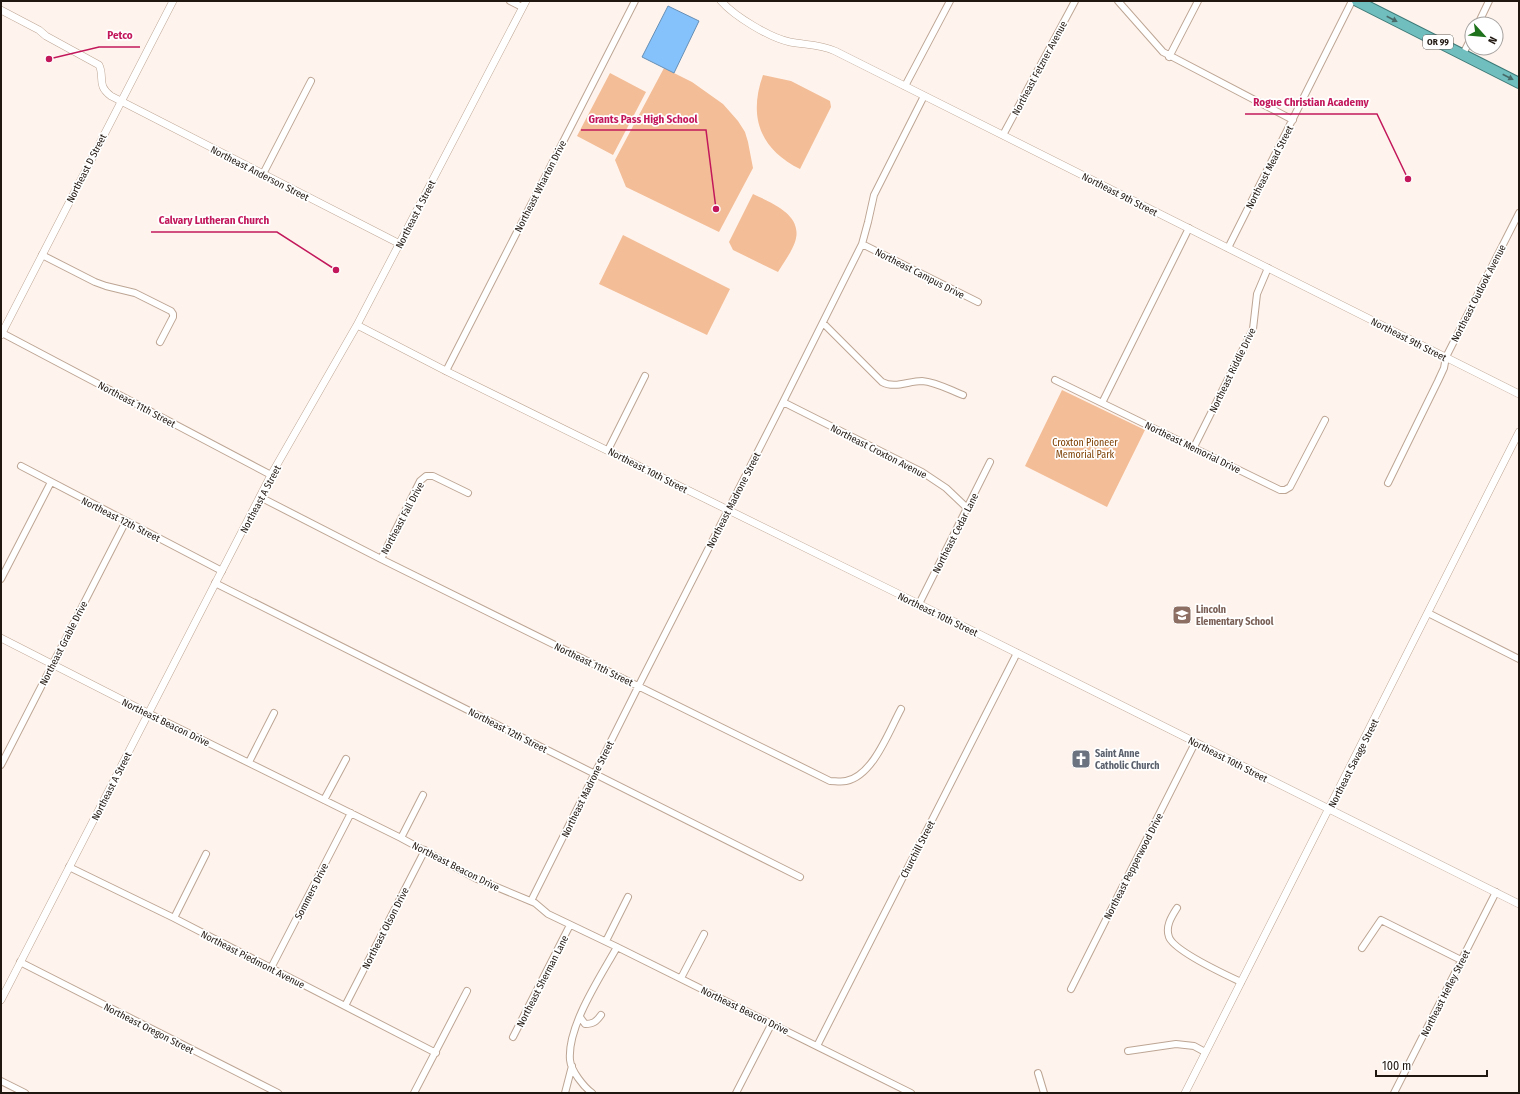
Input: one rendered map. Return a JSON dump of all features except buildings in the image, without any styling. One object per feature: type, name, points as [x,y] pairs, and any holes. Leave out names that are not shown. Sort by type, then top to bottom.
[{"type":"highway","name":"OR 99","points":[[1357,1],[1519,83]]},
{"type":"street","name":"Northeast D Street","points":[[1,334],[173,1]]},
{"type":"street","points":[[510,1],[524,4]]},
{"type":"street","name":"Northeast Wharton Drive","points":[[446,371],[635,1]]},
{"type":"street","name":"Northeast 9th Street","points":[[721,1],[726,8],[739,18],[781,40],[825,46],[1519,394]]},
{"type":"street","points":[[905,86],[950,1]]},
{"type":"street","name":"Northeast Fetzner Avenue","points":[[1003,135],[1075,1]]},
{"type":"street","points":[[1118,1],[1157,47],[1169,57],[1293,120]]},
{"type":"street","points":[[1169,57],[1198,1]]},
{"type":"street","name":"Northeast Mead Street","points":[[1228,248],[1352,1]]},
{"type":"street","points":[[1482,16],[1489,1]]},
{"type":"street","name":"Northeast A Street","points":[[1,1000],[271,475],[357,325],[524,4]]},
{"type":"street","name":"Northeast Anderson Street","points":[[1,10],[99,65],[101,69],[101,83],[103,89],[111,96],[400,244]]},
{"type":"street","points":[[263,174],[311,81]]},
{"type":"street","name":"Northeast Madrone Street","points":[[531,902],[638,686],[862,244],[876,190],[924,96]]},
{"type":"street","name":"Northeast Outlook Avenue","points":[[1388,483],[1444,368],[1446,357],[1519,213]]},
{"type":"street","points":[[1102,403],[1189,228]]},
{"type":"street","name":"Northeast Campus Drive","points":[[862,244],[978,302]]},
{"type":"street","points":[[42,255],[95,282],[135,293],[171,311],[173,317],[160,342]]},
{"type":"street","name":"Northeast Riddle Drive","points":[[1194,447],[1253,329],[1257,294],[1268,268]]},
{"type":"street","points":[[823,323],[882,382],[896,385],[921,381],[935,383],[963,395]]},
{"type":"street","name":"Northeast 10th Street","points":[[357,325],[446,371],[1017,653],[1519,904]]},
{"type":"street","name":"Northeast 11th Street","points":[[1,334],[271,475]]},
{"type":"street","points":[[608,450],[645,376]]},
{"type":"street","name":"Northeast Memorial Drive","points":[[1056,380],[1280,490],[1285,490],[1290,486],[1324,420]]},
{"type":"street","name":"Northeast Croxton Avenue","points":[[783,402],[922,472],[946,488],[967,508]]},
{"type":"street","name":"Northeast Savage Street","points":[[1184,1093],[1329,810],[1519,432]]},
{"type":"street","name":"Northeast Cedar Lane","points":[[918,604],[990,462]]},
{"type":"street","name":"Northeast 12th Street","points":[[21,466],[222,571]]},
{"type":"street","name":"Northeast Fall Drive","points":[[380,559],[420,481],[426,476],[433,476],[468,493]]},
{"type":"street","points":[[1,579],[51,482]]},
{"type":"street","name":"Northeast 11th Street","points":[[260,497],[380,559],[821,777],[838,782],[846,781],[854,778],[867,768],[874,761],[901,709]]},
{"type":"street","name":"Northeast Grable Drive","points":[[1,765],[126,521]]},
{"type":"street","name":"Northeast 12th Street","points":[[215,583],[800,877]]},
{"type":"street","points":[[1428,613],[1519,659]]},
{"type":"street","name":"Northeast Beacon Drive","points":[[1,638],[148,713],[425,850],[475,878],[531,902],[548,914],[606,941],[911,1093]]},
{"type":"street","name":"Churchill Street","points":[[817,1046],[1017,653]]},
{"type":"street","points":[[249,762],[274,713]]},
{"type":"street","name":"Northeast Pepperwood Drive","points":[[1071,989],[1195,743]]},
{"type":"street","points":[[324,800],[346,759]]},
{"type":"street","points":[[401,838],[423,795]]},
{"type":"street","name":"Sommers Drive","points":[[271,968],[351,813]]},
{"type":"street","name":"Northeast Olson Drive","points":[[345,1006],[425,850]]},
{"type":"street","points":[[174,918],[206,854]]},
{"type":"street","name":"Northeast Piedmont Avenue","points":[[69,867],[174,918],[436,1053]]},
{"type":"street","name":"Northeast Hefley Street","points":[[1394,1093],[1496,892]]},
{"type":"street","points":[[606,941],[628,897]]},
{"type":"street","points":[[1177,908],[1170,919],[1168,927],[1169,937],[1180,949],[1201,962],[1241,982]]},
{"type":"street","points":[[1362,948],[1381,920],[1461,960]]},
{"type":"street","name":"Northeast Sherman Lane","points":[[513,1037],[570,925]]},
{"type":"street","points":[[681,978],[704,934]]},
{"type":"street","points":[[592,1093],[581,1083],[570,1062],[572,1044],[577,1023],[617,947]]},
{"type":"street","name":"Northeast Oregon Street","points":[[20,962],[278,1093]]},
{"type":"street","points":[[414,1093],[467,991]]},
{"type":"street","points":[[580,1017],[585,1024],[592,1024],[596,1022],[601,1015]]},
{"type":"street","points":[[736,1093],[772,1023]]},
{"type":"street","points":[[1128,1051],[1176,1044],[1194,1046],[1206,1052]]},
{"type":"street","points":[[565,1093],[572,1066]]},
{"type":"street","points":[[1038,1073],[1044,1093]]},
{"type":"street","points":[[1,1081],[25,1093]]},
{"type":"green space","points":[[664,68],[692,82],[723,104],[738,121],[745,132],[753,168],[719,232],[626,187],[615,160]]},
{"type":"green space","points":[[610,73],[646,92],[613,155],[577,136]]},
{"type":"green space","points":[[763,75],[791,81],[830,101],[831,107],[800,169],[786,161],[775,152],[767,142],[761,130],[757,105]]},
{"type":"green space","points":[[753,194],[784,211],[791,217],[795,224],[797,233],[795,242],[778,272],[733,250],[729,242]]},
{"type":"green space","points":[[623,235],[730,289],[707,335],[599,284]]},
{"type":"green space","name":"Croxton Pioneer Memorial Park","points":[[1062,390],[1145,430],[1107,507],[1025,466]]},
{"type":"water","points":[[668,6],[699,21],[674,73],[642,57]]},
{"type":"place","name":"Petco","points":[[49,59]]},
{"type":"place","name":"Rogue Christian Academy","points":[[1408,179]]},
{"type":"place","name":"Grants Pass High School","points":[[716,209]]},
{"type":"place","name":"Calvary Lutheran Church","points":[[336,270]]},
{"type":"place","name":"Lincoln Elementary School","points":[[1182,615]]},
{"type":"place","name":"Saint Anne Catholic Church","points":[[1081,759]]}]
